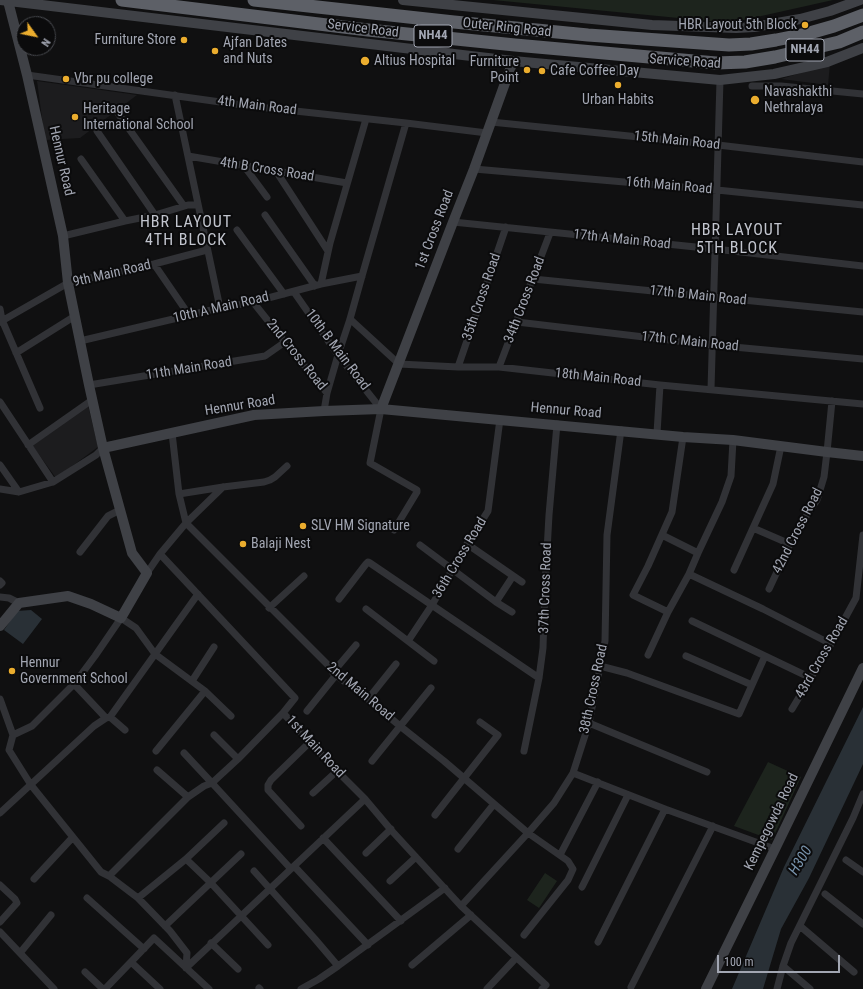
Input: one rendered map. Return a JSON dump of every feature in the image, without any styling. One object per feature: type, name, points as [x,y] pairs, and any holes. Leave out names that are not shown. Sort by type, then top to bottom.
[{"type":"highway","name":"Outer Ring Road","points":[[122,0],[368,30],[716,63],[745,62],[775,57],[839,42],[863,32]]},
{"type":"highway","name":"Outer Ring Road","points":[[254,0],[551,31],[729,45],[751,44],[806,34],[834,26],[863,15]]},
{"type":"street","points":[[404,0],[437,2],[652,25],[736,28],[754,27],[800,19],[830,11],[860,0]]},
{"type":"street","name":"Service Road","points":[[4,1],[514,61],[720,80],[774,74],[827,62],[863,48]]},
{"type":"street","name":"Hennur Road","points":[[4,1],[27,75],[63,236],[68,283],[102,448],[254,415],[381,408],[733,440],[863,456]]},
{"type":"street","name":"1st Cross Road","points":[[381,408],[474,169],[514,61]]},
{"type":"street","points":[[774,74],[781,86]]},
{"type":"street","name":"4th Main Road","points":[[27,75],[249,106],[366,118],[487,133]]},
{"type":"street","points":[[711,389],[720,80]]},
{"type":"street","points":[[752,86],[781,86],[863,94]]},
{"type":"street","points":[[175,95],[220,308]]},
{"type":"street","points":[[117,112],[184,206]]},
{"type":"street","points":[[318,285],[366,118]]},
{"type":"street","name":"15th Main Road","points":[[491,122],[718,145],[863,162]]},
{"type":"street","points":[[327,393],[350,319],[406,123]]},
{"type":"street","points":[[97,131],[155,215]]},
{"type":"street","name":"4th B Cross Road","points":[[188,156],[347,183]]},
{"type":"street","points":[[81,159],[125,220]]},
{"type":"street","points":[[244,166],[267,197]]},
{"type":"street","name":"16th Main Road","points":[[474,169],[717,190],[863,205]]},
{"type":"street","points":[[276,171],[328,251]]},
{"type":"street","points":[[63,236],[125,220],[155,215],[184,206],[198,205]]},
{"type":"street","points":[[265,215],[318,285]]},
{"type":"street","name":"17th A Main Road","points":[[453,222],[863,266]]},
{"type":"street","name":"35th Cross Road","points":[[458,367],[506,228]]},
{"type":"street","points":[[237,230],[284,294]]},
{"type":"street","name":"34th Cross Road","points":[[499,367],[550,233]]},
{"type":"street","name":"9th Main Road","points":[[1,321],[68,283],[154,264],[207,250]]},
{"type":"street","points":[[154,264],[189,315]]},
{"type":"street","name":"10th A Main Road","points":[[80,341],[362,276]]},
{"type":"street","name":"17th B Main Road","points":[[533,279],[863,312]]},
{"type":"street","name":"10th B Main Road","points":[[294,292],[338,355],[381,408]]},
{"type":"street","name":"2nd Cross Road","points":[[253,302],[327,393],[324,411]]},
{"type":"street","points":[[0,309],[1,321],[40,408]]},
{"type":"street","points":[[16,353],[75,316]]},
{"type":"street","points":[[350,319],[399,364]]},
{"type":"street","name":"17th C Main Road","points":[[516,322],[712,345],[863,359]]},
{"type":"street","name":"11th Main Road","points":[[89,386],[265,356],[285,342]]},
{"type":"street","name":"18th Main Road","points":[[399,364],[458,367],[499,367],[863,404]]},
{"type":"street","points":[[657,434],[660,384]]},
{"type":"street","points":[[28,445],[92,400]]},
{"type":"street","name":"42nd Cross Road","points":[[769,589],[790,544],[817,500],[824,477],[828,452],[832,401]]},
{"type":"street","points":[[0,402],[53,482]]},
{"type":"street","points":[[381,408],[370,463],[417,490],[394,530]]},
{"type":"street","name":"36th Cross Road","points":[[408,641],[453,571],[467,544],[488,511],[500,420]]},
{"type":"street","name":"37th Cross Road","points":[[524,751],[544,648],[545,586],[557,424]]},
{"type":"street","name":"38th Cross Road","points":[[461,906],[554,803],[573,773],[589,723],[605,642],[606,534],[621,430]]},
{"type":"street","points":[[172,433],[180,494],[186,523]]},
{"type":"street","points":[[668,612],[633,595],[672,512],[683,436]]},
{"type":"street","points":[[648,655],[668,612],[689,574],[722,502],[731,476],[733,440]]},
{"type":"street","points":[[734,570],[773,484],[781,446]]},
{"type":"street","points":[[0,489],[19,492],[53,482],[96,455],[102,448]]},
{"type":"street","points":[[102,448],[132,553],[147,573]]},
{"type":"street","points":[[0,465],[19,492]]},
{"type":"street","points":[[180,494],[223,486],[264,482],[270,480],[287,466]]},
{"type":"street","points":[[13,735],[32,726],[74,684],[121,618],[147,573],[160,554],[186,523],[223,486]]},
{"type":"street","points":[[80,552],[108,516],[120,510]]},
{"type":"street","name":"2nd Main Road","points":[[186,523],[335,673],[464,778],[528,833],[568,861],[572,869],[568,880],[524,935]]},
{"type":"street","points":[[753,528],[790,544]]},
{"type":"street","name":"43rd Cross Road","points":[[792,709],[831,644],[856,598],[863,535]]},
{"type":"street","points":[[662,536],[698,553]]},
{"type":"street","points":[[467,544],[522,582]]},
{"type":"street","points":[[420,545],[453,571],[512,612]]},
{"type":"street","name":"1st Main Road","points":[[160,554],[296,698],[283,713],[365,799],[461,906],[546,985],[542,989]]},
{"type":"street","points":[[339,599],[368,562],[539,678]]},
{"type":"street","points":[[689,574],[763,609],[831,644]]},
{"type":"street","points":[[270,608],[304,576]]},
{"type":"street","points":[[496,602],[513,576]]},
{"type":"street","points":[[0,581],[2,583],[0,585]]},
{"type":"street","points":[[0,813],[94,726],[108,717],[198,594]]},
{"type":"street","points":[[0,597],[9,598],[19,603],[68,596],[121,618],[136,628],[155,654],[205,691],[231,716]]},
{"type":"street","points":[[0,626],[19,603]]},
{"type":"street","points":[[366,609],[434,661]]},
{"type":"street","points":[[692,621],[811,678]]},
{"type":"street","points":[[307,711],[356,645]]},
{"type":"street","points":[[192,681],[214,647]]},
{"type":"street","points":[[686,656],[752,685]]},
{"type":"street","points":[[600,666],[627,673],[739,714],[765,656]]},
{"type":"street","points":[[368,699],[396,664]]},
{"type":"street","name":"Kempegowda Road","points":[[706,989],[863,668]]},
{"type":"street","points":[[74,684],[108,717],[125,730]]},
{"type":"street","points":[[372,761],[431,688]]},
{"type":"street","points":[[156,751],[205,691]]},
{"type":"street","points":[[0,699],[13,735],[9,750],[31,785],[101,872],[109,876],[138,898],[170,931],[187,953],[186,968]]},
{"type":"street","points":[[109,876],[188,797],[204,786],[212,783],[283,713]]},
{"type":"street","points":[[435,815],[498,735],[480,722]]},
{"type":"street","points":[[589,723],[707,772]]},
{"type":"street","points":[[214,735],[238,759]]},
{"type":"street","points":[[301,826],[267,788],[271,780],[310,742]]},
{"type":"street","points":[[184,753],[292,868],[368,945]]},
{"type":"street","points":[[157,770],[188,797]]},
{"type":"street","points":[[313,793],[337,771]]},
{"type":"street","points":[[573,773],[665,809],[775,849]]},
{"type":"street","points":[[560,855],[598,782]]},
{"type":"street","points":[[777,989],[791,943],[853,818],[863,794]]},
{"type":"street","points":[[582,887],[628,795]]},
{"type":"street","points":[[186,968],[365,799]]},
{"type":"street","points":[[458,848],[494,804]]},
{"type":"street","points":[[598,942],[665,809]]},
{"type":"street","points":[[138,898],[186,859],[224,823]]},
{"type":"street","points":[[631,987],[713,826]]},
{"type":"street","points":[[366,853],[391,829]]},
{"type":"street","points":[[34,879],[73,837]]},
{"type":"street","points":[[323,838],[401,921]]},
{"type":"street","points":[[165,926],[241,854]]},
{"type":"street","points":[[390,881],[416,857]]},
{"type":"street","points":[[186,859],[210,882],[268,945]]},
{"type":"street","points":[[846,860],[863,872]]},
{"type":"street","points":[[254,871],[338,966]]},
{"type":"street","points":[[0,885],[15,899],[17,903],[0,922]]},
{"type":"street","points":[[301,989],[319,979],[368,945],[445,888]]},
{"type":"street","points":[[825,894],[863,924]]},
{"type":"street","points":[[87,898],[144,949]]},
{"type":"street","points":[[20,953],[50,915]]},
{"type":"street","points":[[412,965],[471,915]]},
{"type":"street","points":[[800,926],[854,972]]},
{"type":"street","points":[[0,932],[54,989]]},
{"type":"street","points":[[85,972],[104,989],[154,938],[209,989]]},
{"type":"street","points":[[211,943],[238,969]]},
{"type":"street","points":[[487,989],[516,958]]},
{"type":"street","points":[[131,962],[160,989]]},
{"type":"street","points":[[783,966],[810,989]]},
{"type":"shaded area","points":[[493,0],[833,0],[730,23]]},
{"type":"shaded area","points":[[830,64],[828,85],[781,79]]},
{"type":"shaded area","name":"Heritage International School","points":[[37,81],[137,95],[80,138],[45,140]]},
{"type":"shaded area","points":[[88,405],[98,447],[56,478],[32,445]]},
{"type":"shaded area","points":[[768,762],[801,777],[772,840],[734,826]]},
{"type":"shaded area","points":[[545,873],[557,881],[539,908],[527,900]]},
{"type":"water","points":[[31,610],[42,619],[23,644],[4,630],[17,611]]},
{"type":"water","name":"H300","points":[[863,707],[863,764],[809,878],[781,929],[763,989],[732,989],[784,867]]},
{"type":"place","name":"HBR Layout 5th Block","points":[[805,25]]},
{"type":"place","name":"Furniture Store","points":[[184,40]]},
{"type":"place","name":"Ajfan Dates and Nuts","points":[[215,51]]},
{"type":"place","name":"Altius Hospital","points":[[365,61]]},
{"type":"place","name":"Furniture Point","points":[[527,70]]},
{"type":"place","name":"Cafe Coffee Day","points":[[542,71]]},
{"type":"place","name":"Vbr pu college","points":[[66,79]]},
{"type":"place","name":"Urban Habits","points":[[618,85]]},
{"type":"place","name":"Navashakthi Nethralaya","points":[[755,100]]},
{"type":"place","name":"Heritage International School","points":[[75,117]]},
{"type":"place","name":"SLV HM Signature","points":[[303,526]]},
{"type":"place","name":"Balaji Nest","points":[[243,544]]},
{"type":"place","name":"Hennur Government School","points":[[12,671]]},
{"type":"district","name":"HBR LAYOUT 4TH BLOCK","points":[[186,232]]},
{"type":"district","name":"HBR LAYOUT 5TH BLOCK","points":[[737,240]]}]
